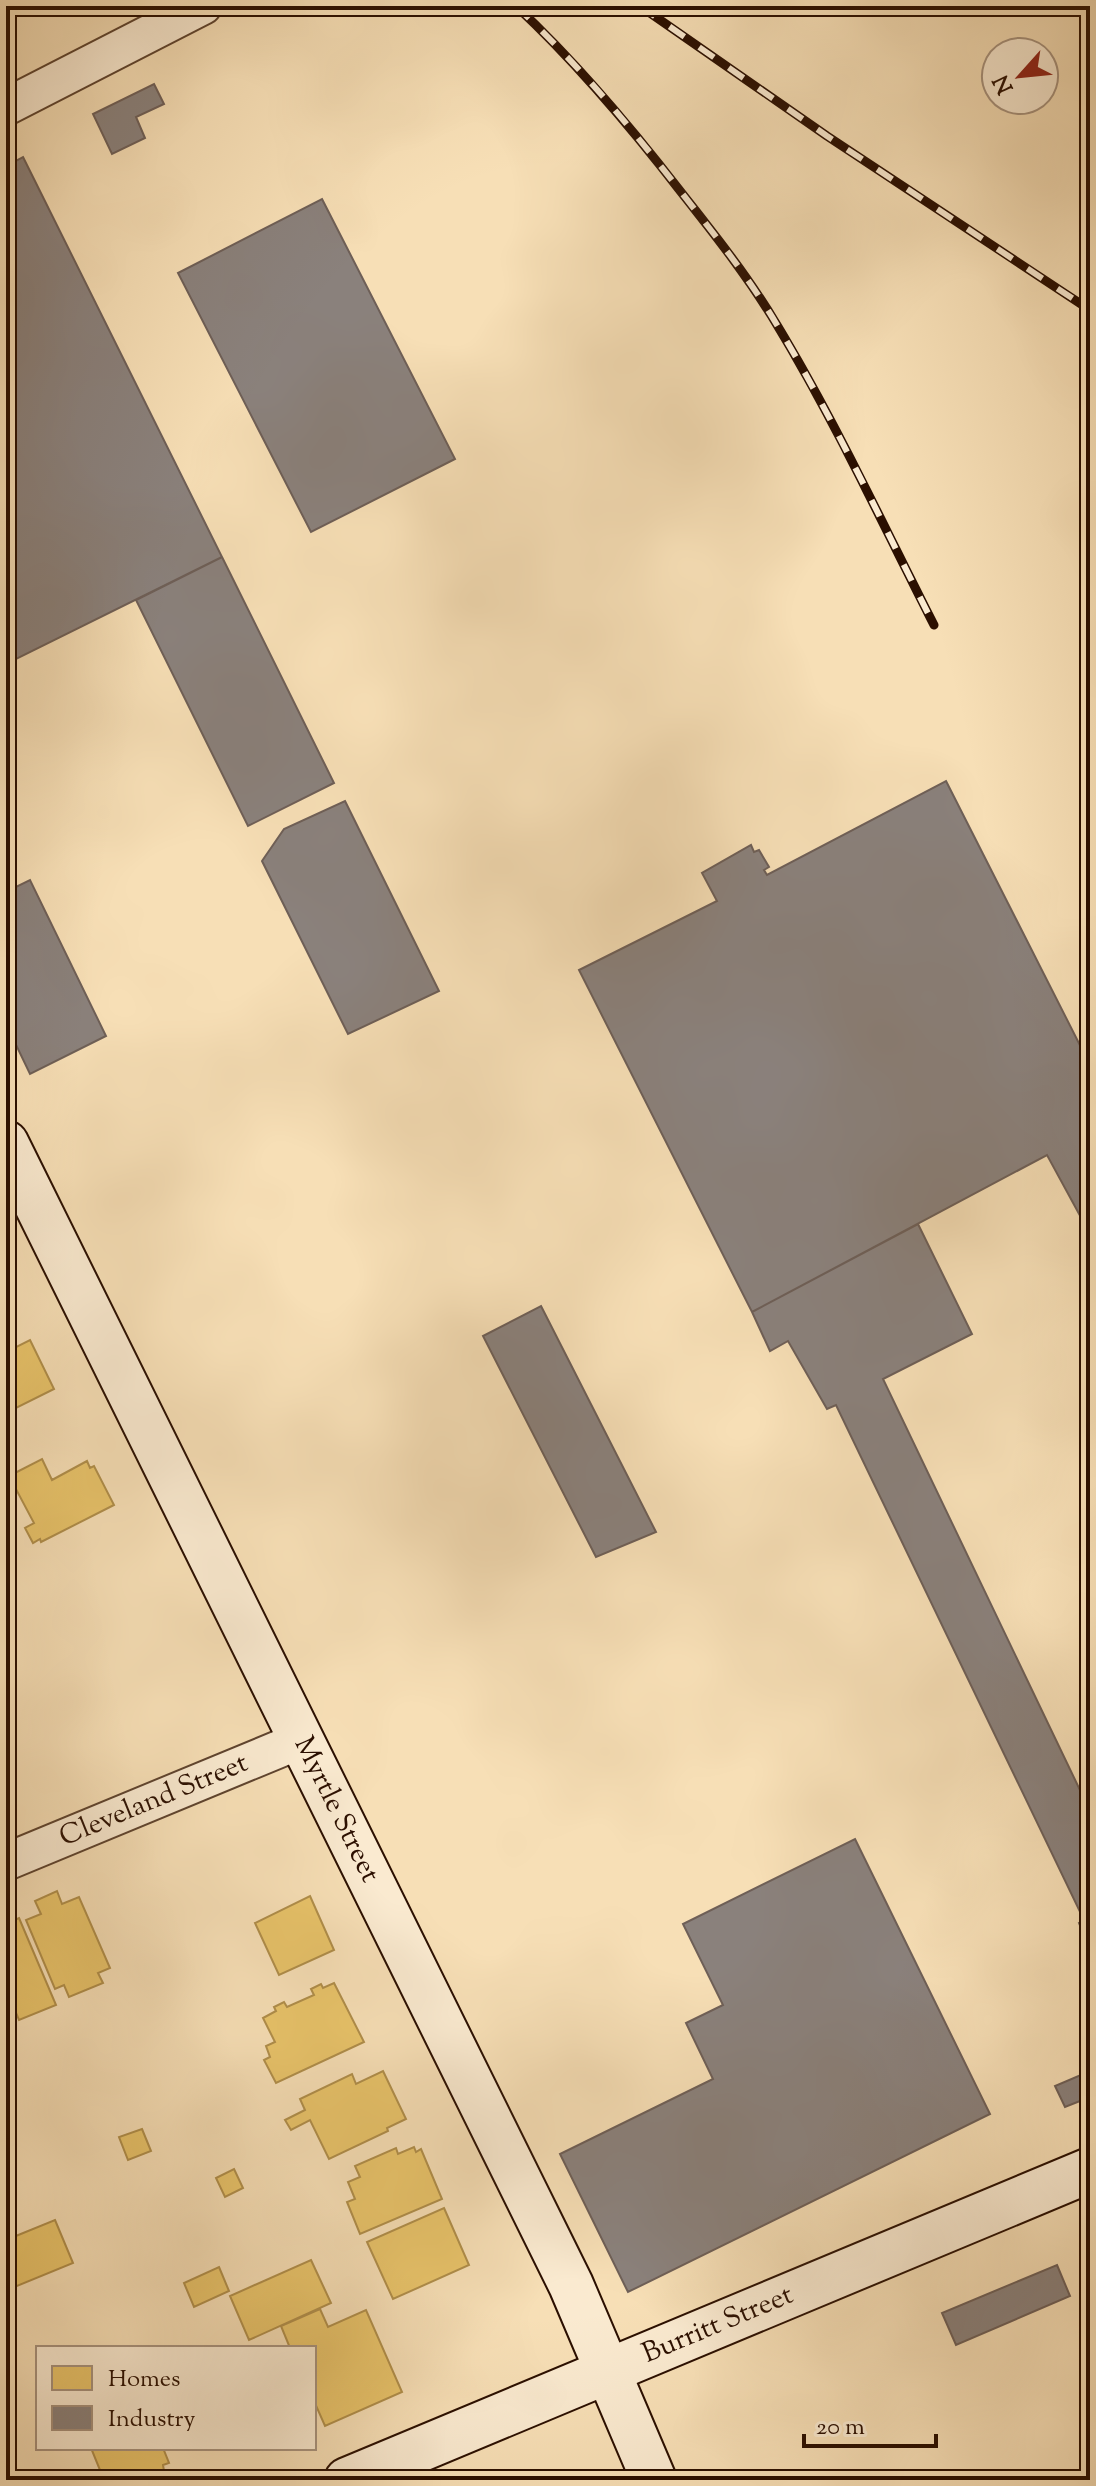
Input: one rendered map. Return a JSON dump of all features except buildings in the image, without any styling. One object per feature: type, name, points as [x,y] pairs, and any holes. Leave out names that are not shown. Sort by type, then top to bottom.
[{"type":"street","points":[[6,107],[203,6]]},
{"type":"street","name":"Myrtle Street","points":[[6,1143],[564,2270],[610,2371],[654,2480]]},
{"type":"street","name":"Cleveland Street","points":[[6,1862],[301,1740]]},
{"type":"street","name":"Burritt Street","points":[[347,2480],[1090,2170]]},
{"type":"railway","points":[[516,6],[582,72],[622,119],[755,290],[819,398],[934,625]]},
{"type":"railway","points":[[640,6],[827,136],[1090,310]]}]
